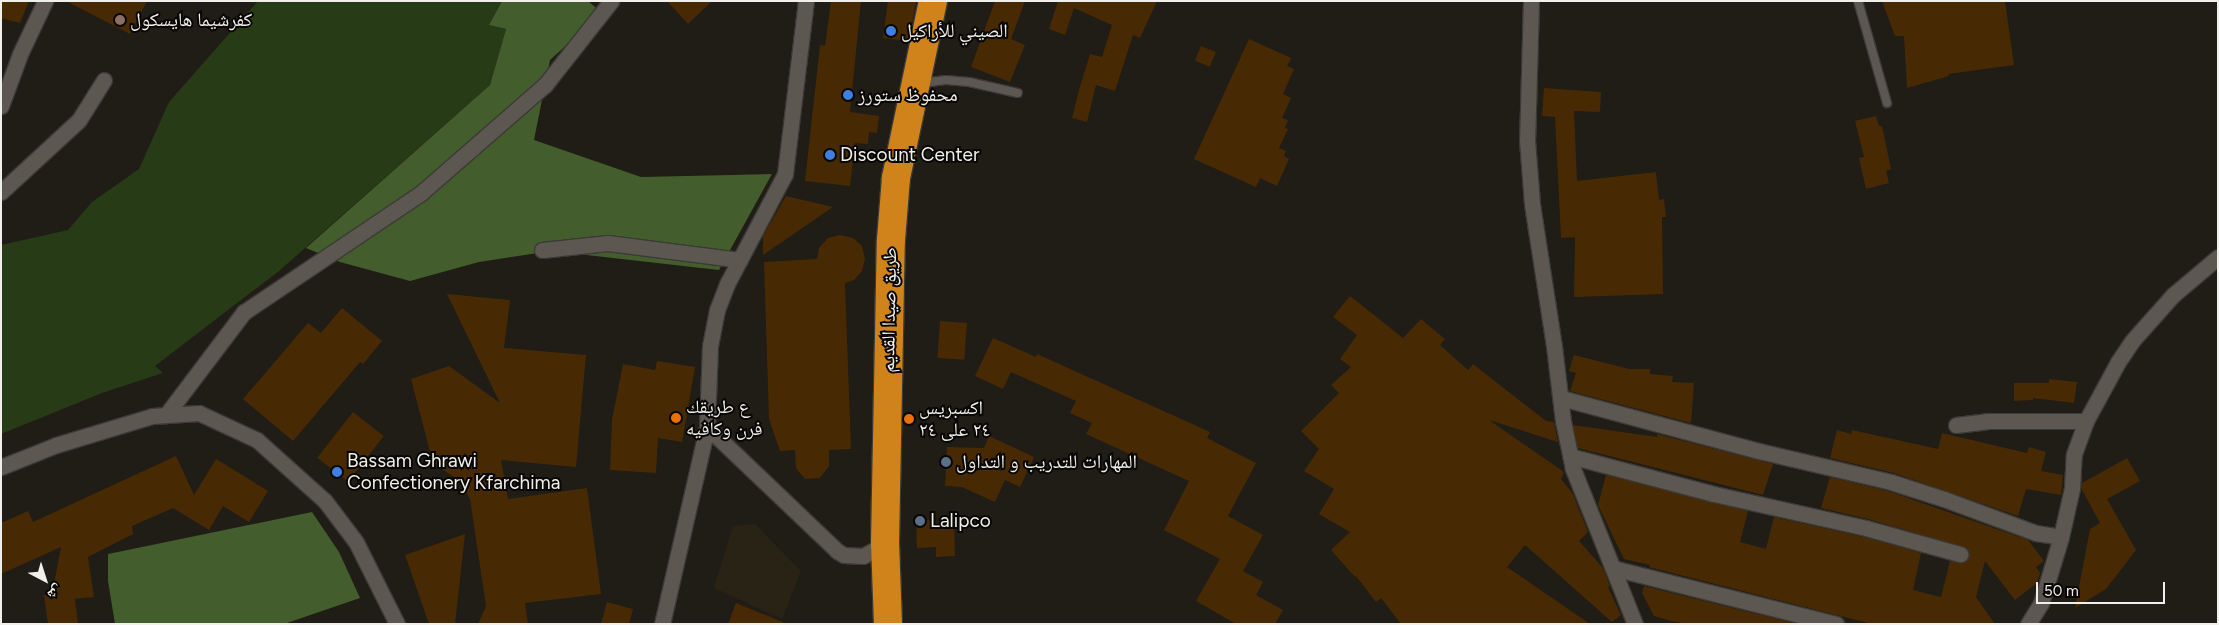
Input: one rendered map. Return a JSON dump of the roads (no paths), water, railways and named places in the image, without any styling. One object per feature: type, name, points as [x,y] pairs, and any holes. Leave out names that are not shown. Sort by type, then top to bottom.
[{"type":"highway","name":"طريق صيدا القديم","points":[[888,624],[885,544],[890,240],[896,178],[934,1]]},
{"type":"street","points":[[1,106],[20,54],[46,1]]},
{"type":"street","points":[[166,415],[244,312],[421,193],[545,85],[611,1]]},
{"type":"street","points":[[662,624],[706,427],[710,346],[717,310],[740,260],[785,174],[806,1]]},
{"type":"street","points":[[1531,1],[1527,140],[1532,204],[1570,456],[1635,624]]},
{"type":"street","points":[[1,192],[79,120],[104,80]]},
{"type":"street","points":[[542,250],[608,243],[740,260]]},
{"type":"street","points":[[2035,621],[2061,537],[2072,488],[2074,454],[2086,421],[2118,362],[2132,341],[2173,296],[2218,257]]},
{"type":"street","points":[[1561,398],[1749,448],[1891,482],[1944,499],[2036,533],[2061,537]]},
{"type":"street","points":[[1,467],[56,445],[108,428],[152,416],[199,413],[257,440],[325,501],[356,542],[397,624]]},
{"type":"street","points":[[1956,425],[1987,421],[2086,421]]},
{"type":"street","points":[[706,427],[837,551],[844,554],[862,556],[885,544]]},
{"type":"street","points":[[1570,456],[1714,494],[1866,528],[1960,554]]},
{"type":"street","points":[[1613,568],[1836,624]]},
{"type":"lane","points":[[1858,1],[1887,102]]},
{"type":"lane","points":[[917,83],[946,80],[969,82],[1018,92]]},
{"type":"place","name":"كفرشيما هايسكول","points":[[120,20]]},
{"type":"place","name":"الصيني للأراكيل","points":[[891,31]]},
{"type":"place","name":"محفوظ ستورز","points":[[848,95]]},
{"type":"place","name":"Discount Center","points":[[830,155]]},
{"type":"place","name":"ع طريقك فرن وكافيه","points":[[676,418]]},
{"type":"place","name":"اكسبريس ٢٤ على ٢٤","points":[[909,419]]},
{"type":"place","name":"المهارات للتدريب و التداول","points":[[946,462]]},
{"type":"place","name":"Bassam Ghrawi Confectionery Kfarchima","points":[[337,472]]},
{"type":"place","name":"Lalipco","points":[[920,521]]}]
